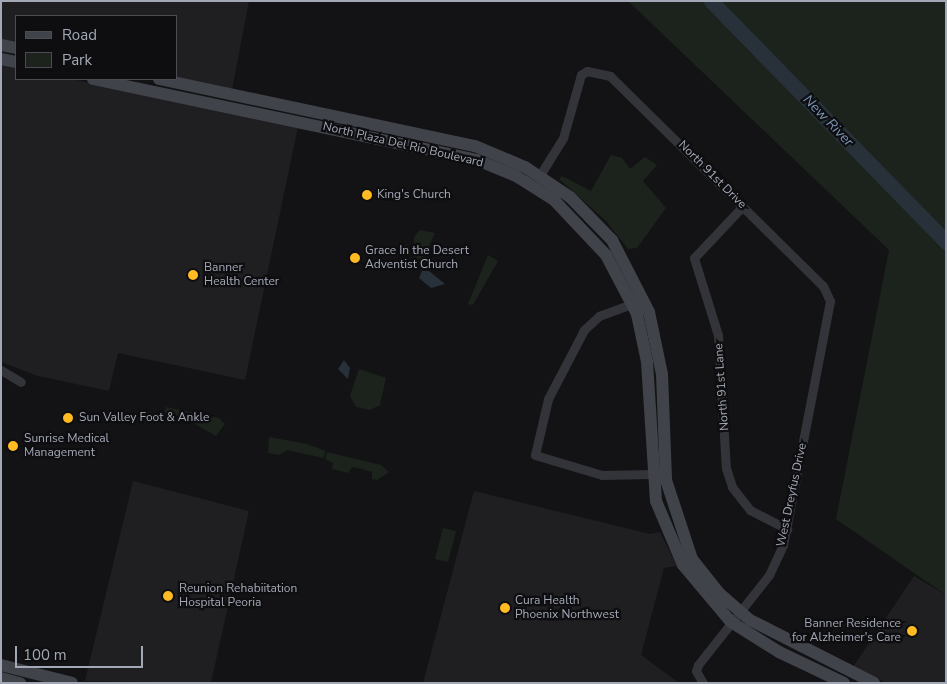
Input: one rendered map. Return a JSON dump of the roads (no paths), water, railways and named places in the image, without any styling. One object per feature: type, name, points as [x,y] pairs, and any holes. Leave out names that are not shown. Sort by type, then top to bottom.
[{"type":"street","points":[[1,45],[15,48]]},
{"type":"street","name":"North 91st Drive","points":[[540,175],[563,138],[575,83],[587,72],[610,76],[742,206],[827,294]]},
{"type":"street","name":"North Plaza Del Rio Boulevard","points":[[105,80],[128,82],[286,120],[498,161],[588,222]]},
{"type":"street","name":"North Plaza Del Rio Boulevard","points":[[164,80],[362,122],[540,175],[622,254],[660,365],[666,480],[678,543]]},
{"type":"street","points":[[205,102],[208,89]]},
{"type":"street","points":[[286,120],[289,106]]},
{"type":"street","points":[[360,135],[362,122]]},
{"type":"street","name":"North 91st Lane","points":[[742,206],[694,258],[718,335],[726,468],[732,487],[750,510],[787,529]]},
{"type":"street","name":"West Dreyfus Drive","points":[[703,683],[696,671],[735,617],[769,576],[787,529],[828,314],[827,294]]},
{"type":"street","points":[[639,302],[599,316],[584,330],[548,399],[535,455],[602,475],[652,474]]},
{"type":"street","name":"North Plaza Del Rio Boulevard","points":[[639,302],[647,362],[652,474],[678,543],[735,617],[773,649],[844,683]]},
{"type":"street","points":[[1,370],[21,382]]},
{"type":"street","name":"North Plaza Del Rio Boulevard","points":[[735,617],[874,683]]},
{"type":"street","points":[[1,665],[66,682]]},
{"type":"street","points":[[1,678],[20,683]]},
{"type":"waterway","name":"New River","points":[[711,1],[946,242]]},
{"type":"place","name":"King's Church","points":[[367,195]]},
{"type":"place","name":"Grace In the Desert Adventist Church","points":[[355,258]]},
{"type":"place","name":"Banner Health Center","points":[[193,275]]},
{"type":"place","name":"Sun Valley Foot & Ankle","points":[[68,418]]},
{"type":"place","name":"Sunrise Medical Management","points":[[13,446]]},
{"type":"place","name":"Reunion Rehabiitation Hospital Peoria","points":[[168,596]]},
{"type":"place","name":"Cura Health Phoenix Northwest","points":[[505,608]]},
{"type":"place","name":"Banner Residence for Alzheimer's Care","points":[[912,631]]}]
